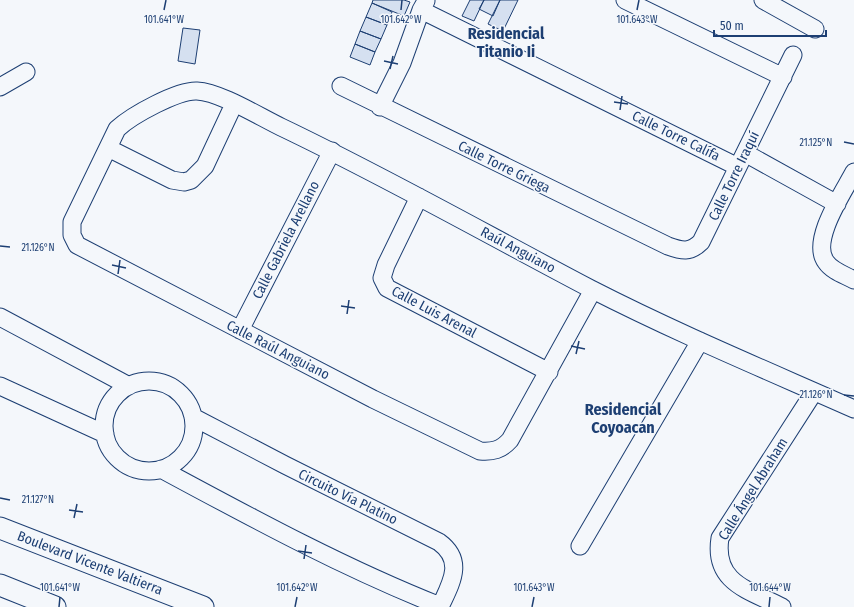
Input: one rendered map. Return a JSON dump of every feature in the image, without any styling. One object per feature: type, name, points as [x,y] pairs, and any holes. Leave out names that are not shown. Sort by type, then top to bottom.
[{"type":"main road","name":"Boulevard Vicente Valtierra","points":[[0,528],[203,607]]},
{"type":"main road","points":[[0,585],[54,607]]},
{"type":"street","points":[[625,0],[783,77]]},
{"type":"street","points":[[763,0],[815,29]]},
{"type":"street","points":[[380,107],[402,63],[424,5]]},
{"type":"street","name":"Calle Torre Calífa","points":[[424,5],[741,160],[838,204]]},
{"type":"street","name":"Calle Torre Iraquí","points":[[668,246],[682,251],[688,251],[701,242],[793,55]]},
{"type":"street","points":[[0,87],[26,72]]},
{"type":"street","name":"Calle Torre Griega","points":[[341,86],[380,107],[668,246]]},
{"type":"street","name":"Raúl Anguiano","points":[[184,92],[199,91],[212,94],[234,104],[332,151],[593,290],[700,341],[854,409]]},
{"type":"street","name":"Calle Raúl Anguiano","points":[[184,92],[128,119],[117,129],[72,222],[72,234],[76,245],[373,399],[480,451],[493,451],[499,449],[510,440],[549,372],[593,290]]},
{"type":"street","points":[[108,148],[172,180],[184,182],[191,180],[205,166],[234,104]]},
{"type":"street","name":"Calle Gabriela Arellano","points":[[240,330],[332,151]]},
{"type":"street","points":[[854,172],[821,240],[820,248],[823,258],[832,268],[854,280]]},
{"type":"street","name":"Calle Luis Arenal","points":[[419,197],[386,265],[382,278],[387,288],[549,372]]},
{"type":"street","points":[[0,318],[130,386]]},
{"type":"street","points":[[580,546],[700,341]]},
{"type":"street","points":[[142,382],[156,382],[169,386],[180,394],[188,405],[193,418],[193,431],[186,449],[173,464],[161,469],[148,471],[136,469],[125,464],[115,456],[108,446],[104,422],[112,401],[120,392],[130,386],[142,382]]},
{"type":"street","points":[[0,386],[105,434]]},
{"type":"street","name":"Calle Ángel Abraham","points":[[782,607],[730,578],[720,563],[718,551],[720,538],[814,392]]},
{"type":"street","name":"Circuito Vía Platino","points":[[161,469],[414,602],[440,606],[448,589],[454,563],[451,552],[439,542],[193,418]]},
{"type":"building","points":[[373,0],[404,0],[410,2],[404,16],[372,3]]},
{"type":"building","points":[[470,0],[484,0],[474,21],[462,16]]},
{"type":"building","points":[[484,0],[500,0],[493,16],[479,9]]},
{"type":"building","points":[[500,0],[518,0],[503,31],[488,24]]},
{"type":"building","points":[[372,3],[392,12],[387,25],[366,17]]},
{"type":"building","points":[[366,17],[387,25],[381,39],[360,31]]},
{"type":"building","points":[[183,28],[200,30],[195,64],[178,61]]},
{"type":"building","points":[[360,31],[381,39],[375,52],[355,44]]},
{"type":"building","points":[[355,44],[375,52],[370,65],[350,57]]},
{"type":"district","name":"Residencial Titanio Ii","points":[[506,42]]},
{"type":"district","name":"Residencial Coyoacan","points":[[623,418]]}]
